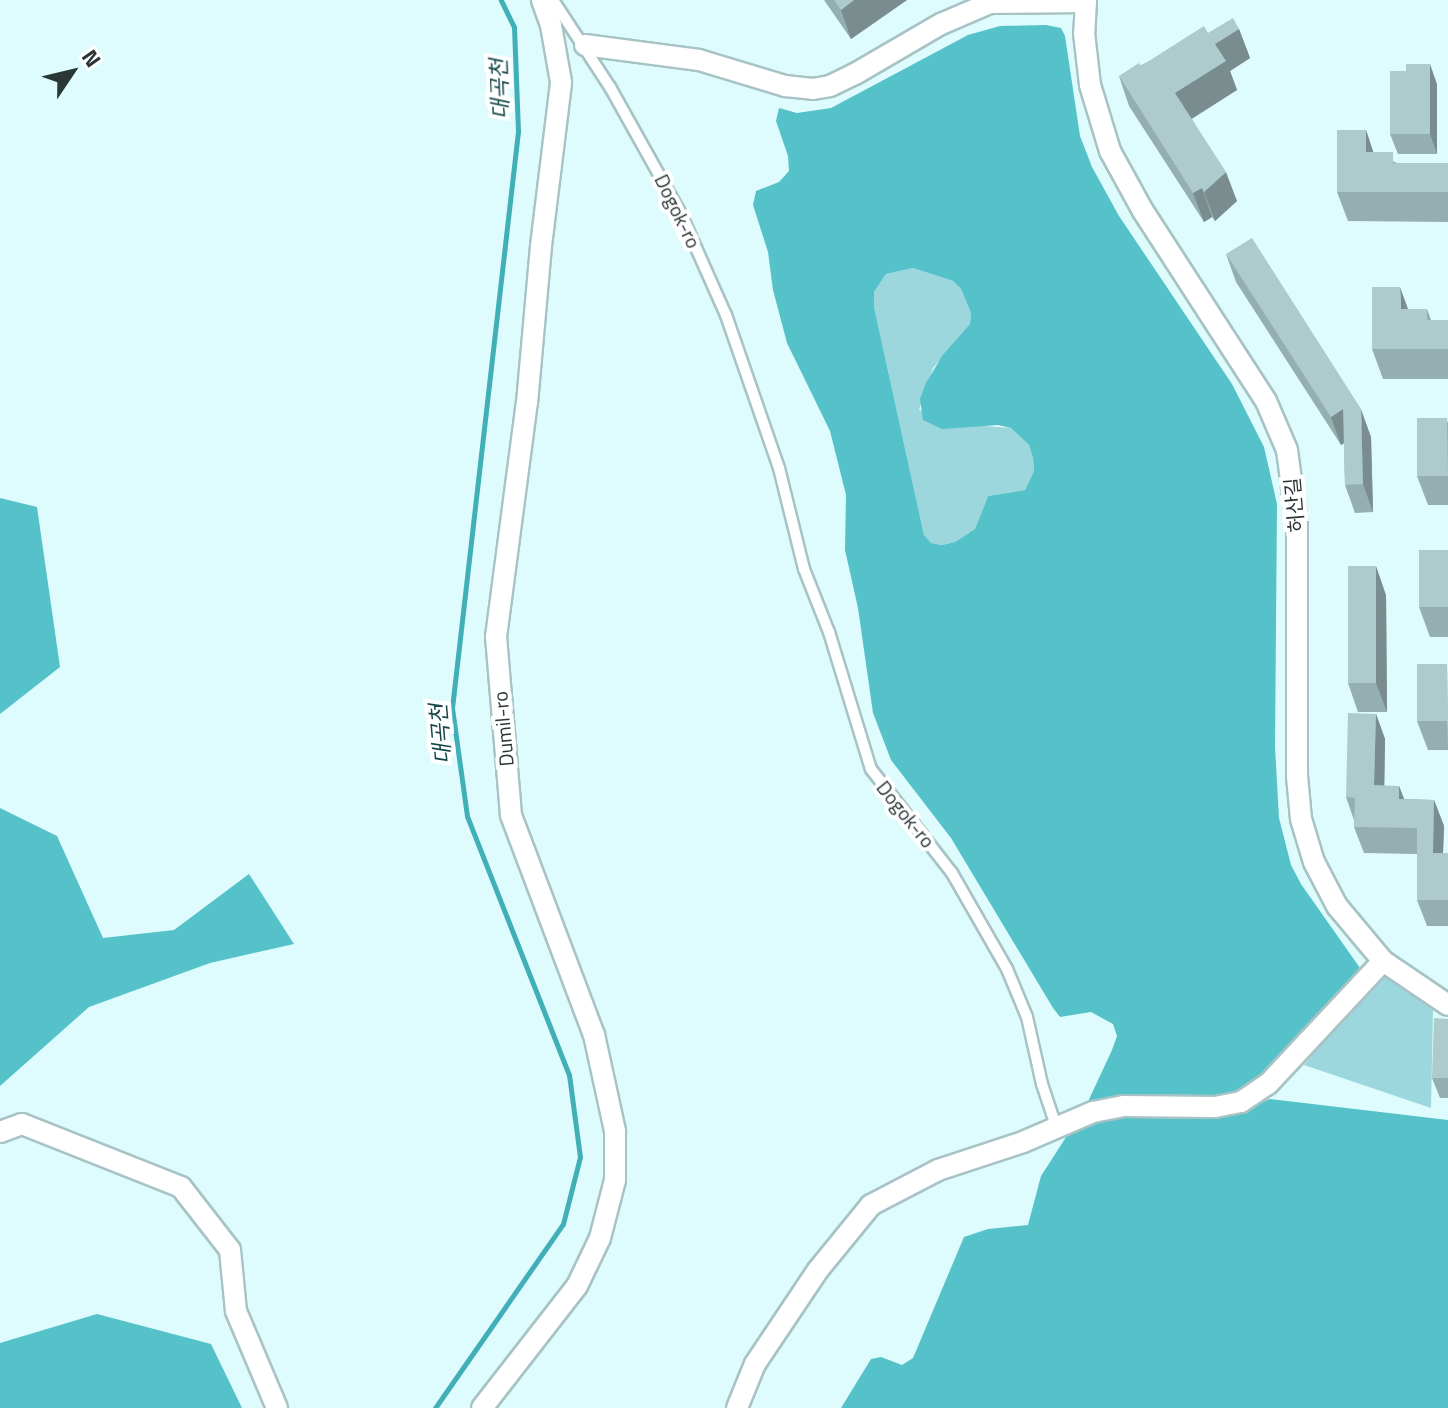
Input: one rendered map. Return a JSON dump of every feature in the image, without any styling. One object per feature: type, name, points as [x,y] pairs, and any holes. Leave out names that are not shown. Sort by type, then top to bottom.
[{"type":"street","name":"Dumil-ro","points":[[482,1408],[577,1286],[600,1238],[615,1180],[615,1131],[594,1035],[511,815],[496,637],[527,403],[541,246],[561,82],[551,25],[542,0]]},
{"type":"street","points":[[585,45],[699,60],[785,86],[813,89],[830,86],[855,74],[941,24],[990,3],[1086,1]]},
{"type":"street","name":"허산길","points":[[1086,1],[1084,33],[1090,85],[1110,151],[1151,223],[1266,401],[1287,450],[1297,513],[1297,776],[1301,819],[1323,884],[1337,906],[1383,961],[1448,1005]]},
{"type":"street","points":[[737,1408],[755,1364],[818,1270],[871,1205],[938,1170],[1023,1142],[1056,1126],[1109,1108],[1142,1105],[1226,1106],[1254,1096],[1383,961]]},
{"type":"street","points":[[0,1132],[22,1124],[181,1187],[230,1250],[236,1311],[277,1408]]},
{"type":"lane","name":"Dogok-ro","points":[[553,0],[585,45],[681,214],[726,315],[779,468],[804,569],[829,632],[871,769],[952,873],[1007,969],[1027,1017],[1042,1084],[1056,1126]]},
{"type":"shaded area","points":[[1046,25],[1061,28],[1065,36],[1080,136],[1092,167],[1119,216],[1232,384],[1264,447],[1277,504],[1275,747],[1279,818],[1291,865],[1360,968],[1360,973],[1251,1084],[1223,1096],[1085,1108],[1117,1036],[1113,1024],[1091,1012],[1060,1017],[951,838],[891,760],[873,713],[858,608],[845,550],[846,495],[830,431],[787,343],[773,290],[768,252],[753,205],[756,191],[779,182],[789,171],[788,156],[776,121],[779,108],[797,113],[831,108],[968,35],[1000,26]],"holes":[[[913,268],[953,281],[961,289],[971,313],[970,324],[942,356],[926,383],[920,399],[923,420],[942,429],[998,425],[1011,428],[1029,445],[1034,471],[1025,490],[988,496],[975,529],[955,542],[942,545],[931,543],[924,535],[874,307],[874,292],[886,274]]]},
{"type":"shaded area","points":[[913,268],[953,281],[961,289],[971,313],[970,324],[933,368],[919,410],[984,426],[1011,428],[1029,445],[1033,458],[1034,471],[1025,490],[988,496],[975,529],[955,542],[942,545],[931,543],[924,535],[874,307],[874,292],[886,274]]},
{"type":"shaded area","points":[[0,498],[37,507],[60,667],[0,714]]},
{"type":"shaded area","points":[[0,808],[57,836],[103,938],[174,930],[249,874],[294,944],[210,963],[89,1007],[0,1086]]},
{"type":"shaded area","points":[[1388,976],[1433,1009],[1431,1108],[1304,1065],[1379,977]]},
{"type":"shaded area","points":[[1270,1099],[1448,1120],[1448,1408],[841,1408],[871,1359],[881,1357],[902,1365],[913,1358],[964,1237],[988,1229],[1028,1225],[1041,1176],[1070,1131],[1124,1114],[1244,1110]]},
{"type":"shaded area","points":[[97,1314],[211,1344],[242,1408],[0,1408],[0,1343]]},
{"type":"building","points":[[834,0],[854,0],[841,10]]},
{"type":"building","points":[[1233,18],[1239,29],[1215,44],[1226,61],[1175,93],[1226,172],[1204,192],[1202,188],[1193,193],[1119,76],[1139,63],[1141,66],[1204,26],[1208,33]]},
{"type":"building","points":[[1406,64],[1430,64],[1430,134],[1390,134],[1390,71],[1406,71]]},
{"type":"building","points":[[1337,130],[1366,130],[1366,152],[1393,152],[1393,163],[1448,163],[1448,192],[1337,192]]},
{"type":"building","points":[[1252,238],[1361,409],[1363,484],[1345,485],[1343,409],[1331,417],[1226,254]]},
{"type":"building","points":[[1372,287],[1400,287],[1401,309],[1427,309],[1427,320],[1448,320],[1448,349],[1372,349]]},
{"type":"building","points":[[1417,418],[1447,418],[1448,476],[1417,476]]},
{"type":"building","points":[[1419,550],[1448,550],[1448,607],[1419,607]]},
{"type":"building","points":[[1348,566],[1376,566],[1376,683],[1348,683]]},
{"type":"building","points":[[1417,664],[1447,664],[1448,721],[1417,721]]},
{"type":"building","points":[[1348,713],[1376,714],[1374,785],[1399,786],[1399,799],[1434,800],[1433,853],[1448,853],[1448,900],[1417,900],[1417,828],[1354,827],[1355,798],[1346,797]]},
{"type":"building","points":[[1434,1018],[1448,1019],[1448,1078],[1432,1078]]},
{"type":"waterway","name":"대곡천","points":[[435,1408],[563,1224],[580,1157],[569,1075],[467,816],[452,708],[518,131],[514,27],[501,0]]}]
